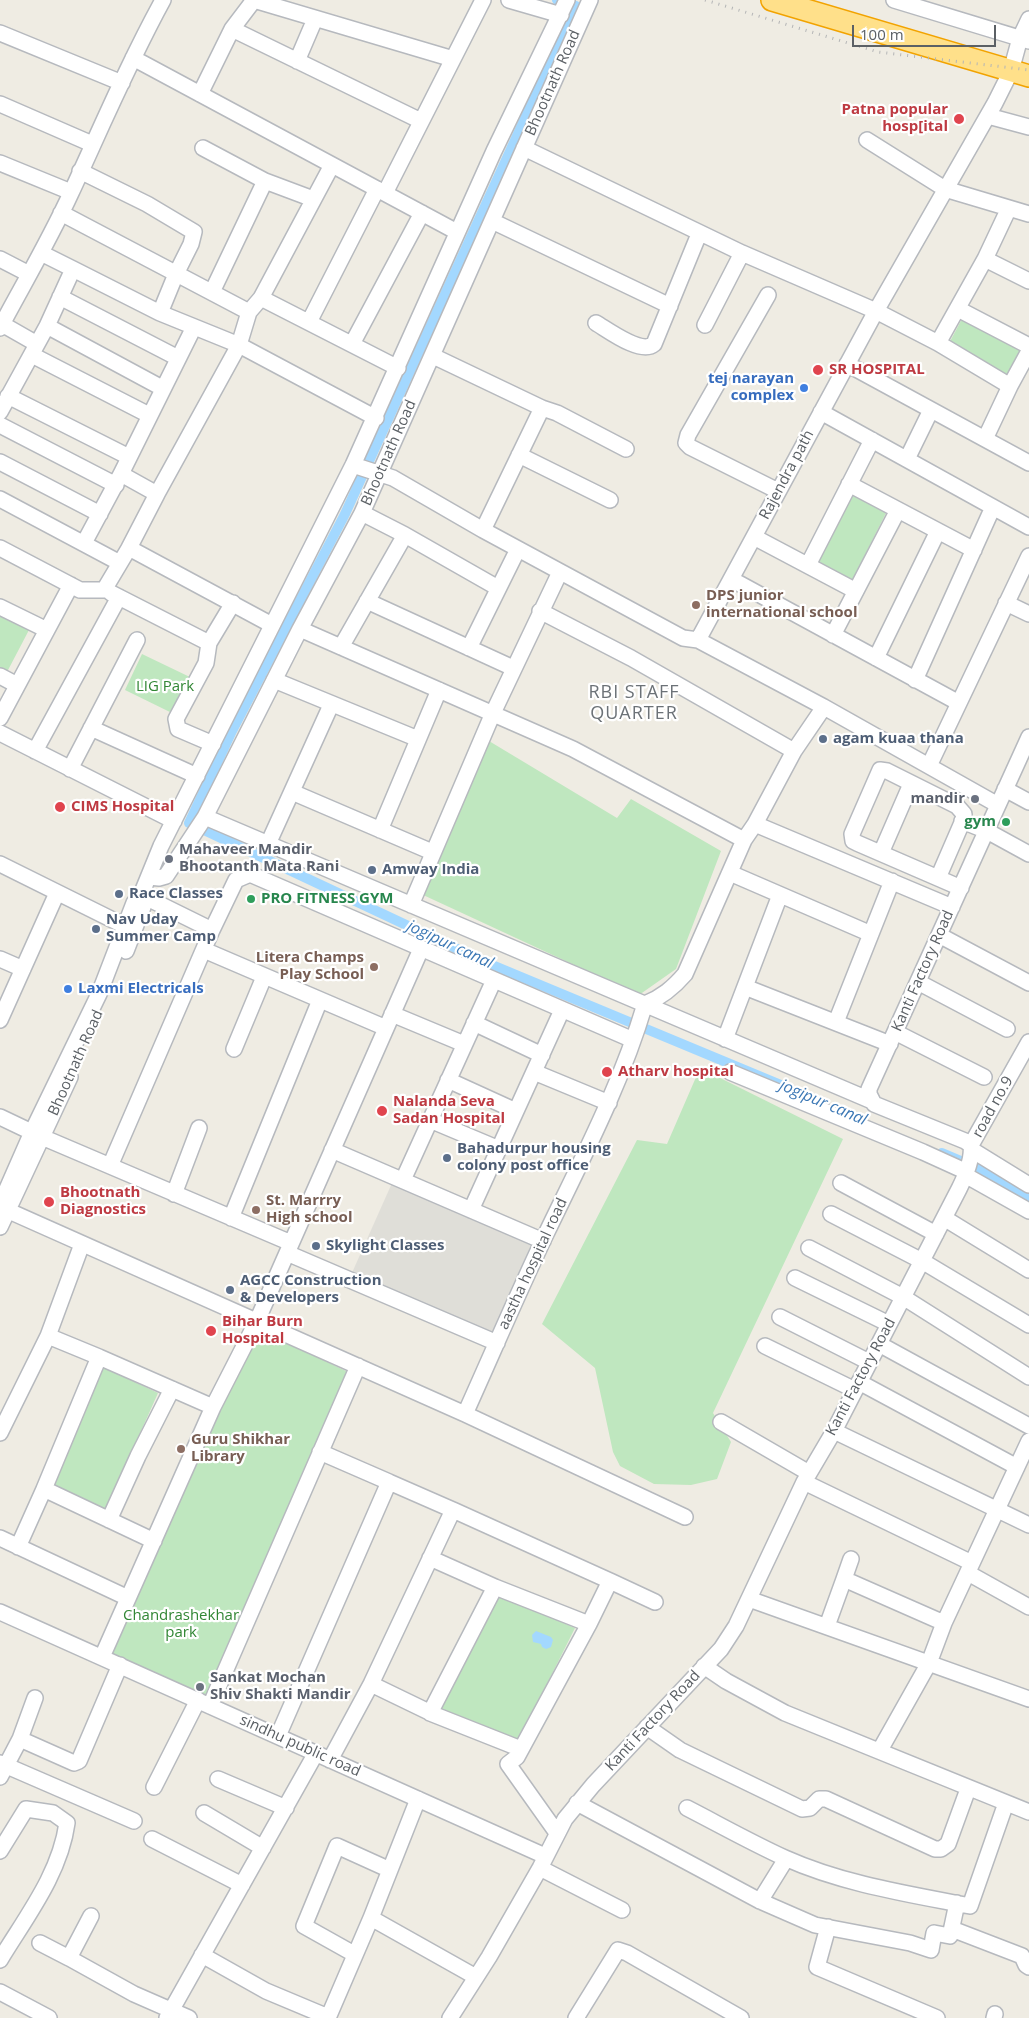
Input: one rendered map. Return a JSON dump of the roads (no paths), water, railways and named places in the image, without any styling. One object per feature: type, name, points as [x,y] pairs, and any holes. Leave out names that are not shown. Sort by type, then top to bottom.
[{"type":"highway","points":[[772,0],[1023,49]]},
{"type":"highway","points":[[822,0],[1023,49]]},
{"type":"street","points":[[149,415],[35,350],[1,326],[6,302],[29,274],[41,253],[133,58],[163,0]]},
{"type":"street","points":[[200,94],[232,29],[254,0],[453,59]]},
{"type":"street","points":[[309,322],[421,122],[483,0]]},
{"type":"street","points":[[509,0],[563,9]]},
{"type":"street","name":"Bhootnath Road","points":[[0,1227],[3,1208],[99,994],[130,928],[143,908],[141,895],[161,846],[272,625],[367,470],[433,356],[590,0]]},
{"type":"street","points":[[894,0],[1023,49]]},
{"type":"street","name":"Bhootnath Road","points":[[149,877],[159,878],[166,876],[203,820],[300,629],[362,513],[376,418],[457,232],[563,9]]},
{"type":"street","points":[[297,61],[316,19]]},
{"type":"street","points":[[232,29],[421,122]]},
{"type":"street","points":[[0,33],[122,83]]},
{"type":"street","name":"Rajendra path","points":[[698,640],[876,310],[995,104],[1023,49]]},
{"type":"street","points":[[133,58],[457,232]]},
{"type":"street","points":[[0,104],[92,144]]},
{"type":"street","points":[[995,104],[1029,127]]},
{"type":"street","points":[[867,140],[945,189],[1029,214]]},
{"type":"street","points":[[203,148],[265,182],[314,199]]},
{"type":"street","points":[[496,152],[520,156],[742,254],[876,310],[938,343],[1010,386]]},
{"type":"street","points":[[0,163],[71,192]]},
{"type":"street","points":[[104,590],[129,548],[239,346],[249,312],[261,298],[332,165]]},
{"type":"street","points":[[80,171],[146,204],[194,232],[191,244],[160,313]]},
{"type":"street","points":[[212,292],[265,182]]},
{"type":"street","points":[[938,343],[985,258],[1009,208]]},
{"type":"street","points":[[61,213],[249,312]]},
{"type":"street","points":[[352,344],[422,213]]},
{"type":"street","points":[[492,221],[670,306]]},
{"type":"street","points":[[596,322],[625,340],[644,348],[654,344],[700,234]]},
{"type":"street","points":[[41,253],[160,313],[239,346],[376,418]]},
{"type":"street","points":[[705,325],[742,254]]},
{"type":"street","points":[[985,258],[1029,280]]},
{"type":"street","points":[[0,259],[29,274]]},
{"type":"street","points":[[0,412],[35,350],[73,269]]},
{"type":"street","points":[[768,295],[688,435],[686,443],[690,447],[778,492]]},
{"type":"street","points":[[60,297],[178,358]]},
{"type":"street","points":[[261,298],[398,368]]},
{"type":"street","points":[[958,308],[1029,346]]},
{"type":"street","points":[[47,326],[162,388]]},
{"type":"street","points":[[84,543],[118,480],[162,388],[194,327]]},
{"type":"street","points":[[985,439],[1029,351]]},
{"type":"street","points":[[433,356],[542,408],[557,413],[626,449]]},
{"type":"street","points":[[847,364],[1028,461]]},
{"type":"street","points":[[8,396],[129,457]]},
{"type":"street","points":[[484,530],[542,408]]},
{"type":"street","points":[[907,459],[931,410]]},
{"type":"street","points":[[821,412],[1029,527]]},
{"type":"street","points":[[0,425],[118,480],[157,494]]},
{"type":"street","points":[[808,566],[872,440]]},
{"type":"street","points":[[520,455],[610,500]]},
{"type":"street","points":[[0,462],[100,514]]},
{"type":"street","points":[[367,470],[393,478],[518,549],[683,638],[698,640],[824,707],[998,805]]},
{"type":"street","points":[[849,484],[974,550]]},
{"type":"street","points":[[0,499],[120,562]]},
{"type":"street","points":[[915,680],[993,507]]},
{"type":"street","points":[[833,635],[898,510]]},
{"type":"street","points":[[362,513],[405,535],[498,588]]},
{"type":"street","points":[[876,658],[938,531]]},
{"type":"street","points":[[341,647],[405,535]]},
{"type":"street","points":[[754,537],[856,592]]},
{"type":"street","points":[[0,548],[80,590],[104,590],[210,643]]},
{"type":"street","points":[[129,548],[272,625]]},
{"type":"street","points":[[469,648],[518,549]]},
{"type":"street","points":[[929,766],[1029,556]]},
{"type":"street","points":[[411,905],[492,713],[560,572]]},
{"type":"street","points":[[731,579],[958,703]]},
{"type":"street","points":[[0,718],[71,585]]},
{"type":"street","points":[[35,751],[119,597]]},
{"type":"street","points":[[367,601],[513,668]]},
{"type":"street","points":[[213,744],[178,728],[176,719],[206,663],[210,643],[233,603]]},
{"type":"street","points":[[1006,603],[1029,614]]},
{"type":"street","points":[[0,607],[47,630]]},
{"type":"street","points":[[540,611],[631,658],[794,751]]},
{"type":"street","points":[[300,629],[573,749],[744,840]]},
{"type":"street","points":[[70,769],[137,640]]},
{"type":"street","points":[[0,676],[17,685]]},
{"type":"street","points":[[274,680],[331,705],[418,739]]},
{"type":"street","points":[[380,830],[439,690]]},
{"type":"street","points":[[268,844],[331,705]]},
{"type":"street","points":[[643,1009],[660,998],[685,974],[744,840],[755,824],[794,751],[824,707]]},
{"type":"street","points":[[92,728],[197,776]]},
{"type":"street","points":[[0,733],[174,821]]},
{"type":"street","name":"Kanti Factory Road","points":[[872,1101],[869,1089],[1029,737]]},
{"type":"street","points":[[938,878],[964,814],[957,806],[883,770],[878,773],[852,838],[857,843],[961,888]]},
{"type":"street","points":[[881,853],[911,784]]},
{"type":"street","points":[[1006,789],[1029,802]]},
{"type":"street","points":[[292,792],[432,852]]},
{"type":"street","points":[[203,820],[268,844],[411,905],[643,1009],[725,1039],[872,1101],[880,1107],[965,1141],[969,1161],[1029,1211]]},
{"type":"street","points":[[962,821],[987,831],[1029,854]]},
{"type":"street","points":[[755,824],[952,907]]},
{"type":"street","points":[[0,864],[130,928]]},
{"type":"street","points":[[730,873],[871,934]]},
{"type":"street","points":[[110,1166],[212,930],[236,880],[250,874],[562,1010],[634,1036]]},
{"type":"street","points":[[836,1022],[892,881]]},
{"type":"street","points":[[0,1020],[57,893]]},
{"type":"street","points":[[141,895],[212,930]]},
{"type":"street","points":[[725,1039],[780,895]]},
{"type":"street","points":[[939,935],[1029,983]]},
{"type":"street","points":[[102,1657],[213,1408],[257,1321],[420,949]]},
{"type":"street","points":[[204,950],[320,1000],[464,1044]]},
{"type":"street","points":[[0,959],[23,969]]},
{"type":"street","points":[[234,1049],[264,977]]},
{"type":"street","points":[[403,1180],[494,980]]},
{"type":"street","points":[[918,982],[1008,1029]]},
{"type":"street","points":[[745,987],[836,1022],[892,1038],[984,1076]]},
{"type":"street","points":[[231,1218],[320,1000]]},
{"type":"street","name":"aastha hospital road","points":[[466,1414],[543,1241],[609,1103],[643,1009]]},
{"type":"street","points":[[471,1210],[562,1010]]},
{"type":"street","points":[[474,1023],[542,1055]]},
{"type":"street","name":"road no.9","points":[[969,1161],[1029,1042]]},
{"type":"street","points":[[534,1072],[609,1103]]},
{"type":"street","points":[[730,1072],[914,1148],[969,1161],[1029,1185]]},
{"type":"street","points":[[448,1080],[516,1111]]},
{"type":"street","points":[[0,1117],[231,1218],[289,1248],[497,1343]]},
{"type":"street","points":[[430,1120],[499,1149]]},
{"type":"street","points":[[174,1194],[199,1128]]},
{"type":"street","points":[[332,1150],[543,1241]]},
{"type":"street","name":"Kanti Factory Road","points":[[450,2018],[543,1862],[557,1833],[577,1803],[721,1649],[736,1626],[807,1478],[834,1431],[936,1234],[969,1161]]},
{"type":"street","points":[[841,1183],[936,1234]]},
{"type":"street","points":[[3,1208],[466,1414],[685,1517]]},
{"type":"street","points":[[831,1214],[922,1261],[1029,1325]]},
{"type":"street","points":[[944,1218],[1029,1270]]},
{"type":"street","points":[[0,1433],[48,1336],[82,1244]]},
{"type":"street","points":[[809,1248],[903,1297],[1029,1377]]},
{"type":"street","points":[[795,1278],[890,1324]]},
{"type":"street","points":[[780,1316],[869,1362]]},
{"type":"street","points":[[48,1336],[100,1356],[213,1408]]},
{"type":"street","points":[[879,1344],[1029,1426]]},
{"type":"street","points":[[765,1346],[1024,1455],[944,1623],[929,1662],[880,1750]]},
{"type":"street","points":[[18,1546],[100,1356]]},
{"type":"street","points":[[154,1787],[204,1703],[358,1366]]},
{"type":"street","points":[[110,1520],[138,1456],[172,1389]]},
{"type":"street","points":[[721,1422],[807,1478],[970,1568],[1029,1607]]},
{"type":"street","points":[[834,1431],[1029,1525]]},
{"type":"street","points":[[320,1452],[656,1602]]},
{"type":"street","points":[[278,1736],[389,1482]]},
{"type":"street","points":[[44,1489],[154,1541]]},
{"type":"street","points":[[330,1760],[371,1684],[453,1510]]},
{"type":"street","points":[[0,1538],[128,1598]]},
{"type":"street","points":[[430,1558],[495,1587],[589,1624]]},
{"type":"street","points":[[827,1626],[851,1559]]},
{"type":"street","points":[[844,1579],[944,1623]]},
{"type":"street","points":[[557,1833],[508,1764],[517,1757],[610,1582]]},
{"type":"street","points":[[431,1713],[495,1587]]},
{"type":"street","points":[[749,1599],[1029,1699]]},
{"type":"street","name":"sindhu public road","points":[[0,1612],[418,1799],[543,1862],[622,1910]]},
{"type":"street","points":[[20,1739],[77,1763],[120,1665]]},
{"type":"street","points":[[704,1666],[726,1681],[785,1713],[842,1737],[880,1750],[968,1789],[1029,1812]]},
{"type":"street","points":[[371,1684],[431,1713],[521,1749]]},
{"type":"street","points":[[35,1698],[20,1739],[2,1768],[134,1821]]},
{"type":"street","points":[[647,1727],[680,1750],[802,1809],[810,1808],[819,1799],[826,1799],[935,1849],[941,1850],[948,1844],[968,1789]]},
{"type":"street","points":[[170,2014],[316,1753]]},
{"type":"street","points":[[218,1779],[286,1808]]},
{"type":"street","points":[[202,1955],[266,1991],[328,2017],[371,1918],[418,1799]]},
{"type":"street","points":[[577,1803],[760,1901],[815,1925],[910,1943],[931,1950],[934,1933],[950,1936],[957,1903]]},
{"type":"street","points":[[687,1808],[786,1859],[825,1873],[970,1906],[1006,1803]]},
{"type":"street","points":[[0,1851],[26,1808],[53,1813],[67,1823],[65,1838],[54,1871],[0,1960]]},
{"type":"street","points":[[204,1813],[263,1848]]},
{"type":"street","points":[[152,1839],[242,1885]]},
{"type":"street","points":[[354,1954],[304,1926],[337,1846],[390,1870]]},
{"type":"street","points":[[760,1901],[786,1859]]},
{"type":"street","points":[[70,1958],[92,1916]]},
{"type":"street","points":[[371,1918],[476,1977]]},
{"type":"street","points":[[828,1927],[817,1967],[937,2018]]},
{"type":"street","points":[[952,1929],[1022,1956],[1029,1967]]},
{"type":"street","points":[[40,1943],[170,2014],[189,2018]]},
{"type":"street","points":[[576,2018],[618,1950],[627,1953],[723,2014],[741,2018]]},
{"type":"street","points":[[0,1992],[26,2012],[49,2018]]},
{"type":"water","points":[[536,1631],[551,1637],[553,1640],[551,1647],[546,1649],[541,1644],[533,1642],[532,1635]]},
{"type":"waterway","name":"jogipur canal","points":[[557,0],[576,6],[345,514],[232,731],[189,823],[485,962],[781,1085]]},
{"type":"waterway","name":"jogipur canal","points":[[942,1153],[980,1169],[1029,1200]]},
{"type":"railway","points":[[705,0],[878,52],[1029,70]]},
{"type":"place","name":"Patna popular hosp[ital","points":[[959,119]]},
{"type":"place","name":"SR HOSPITAL","points":[[818,370]]},
{"type":"place","name":"tej narayan complex","points":[[804,388]]},
{"type":"place","name":"DPS junior international school","points":[[696,605]]},
{"type":"place","name":"agam kuaa thana","points":[[823,739]]},
{"type":"place","name":"mandir","points":[[975,799]]},
{"type":"place","name":"CIMS Hospital","points":[[60,807]]},
{"type":"place","name":"gym","points":[[1006,822]]},
{"type":"place","name":"Mahaveer Mandir Bhootanth Mata Rani","points":[[169,859]]},
{"type":"place","name":"Amway India","points":[[372,870]]},
{"type":"place","name":"Race Classes","points":[[119,894]]},
{"type":"place","name":"PRO FITNESS GYM","points":[[251,899]]},
{"type":"place","name":"Nav Uday Summer Camp","points":[[96,929]]},
{"type":"place","name":"Litera Champs Play School","points":[[374,967]]},
{"type":"place","name":"Laxmi Electricals","points":[[68,989]]},
{"type":"place","name":"Atharv hospital","points":[[607,1072]]},
{"type":"place","name":"Nalanda Seva Sadan Hospital","points":[[382,1111]]},
{"type":"place","name":"Bahadurpur housing colony post office","points":[[447,1158]]},
{"type":"place","name":"Bhootnath Diagnostics","points":[[49,1202]]},
{"type":"place","name":"St. Marrry High school","points":[[256,1210]]},
{"type":"place","name":"Skylight Classes","points":[[316,1246]]},
{"type":"place","name":"AGCC Construction & Developers","points":[[230,1290]]},
{"type":"place","name":"Bihar Burn Hospital","points":[[211,1331]]},
{"type":"place","name":"Guru Shikhar Library","points":[[181,1449]]},
{"type":"place","name":"Sankat Mochan Shiv Shakti Mandir","points":[[200,1687]]},
{"type":"district","name":"RBI STAFF QUARTER","points":[[634,703]]},
{"type":"park label","name":"LIG Park","points":[[165,687]]},
{"type":"park label","name":"Chandrashekhar park","points":[[181,1624]]}]
